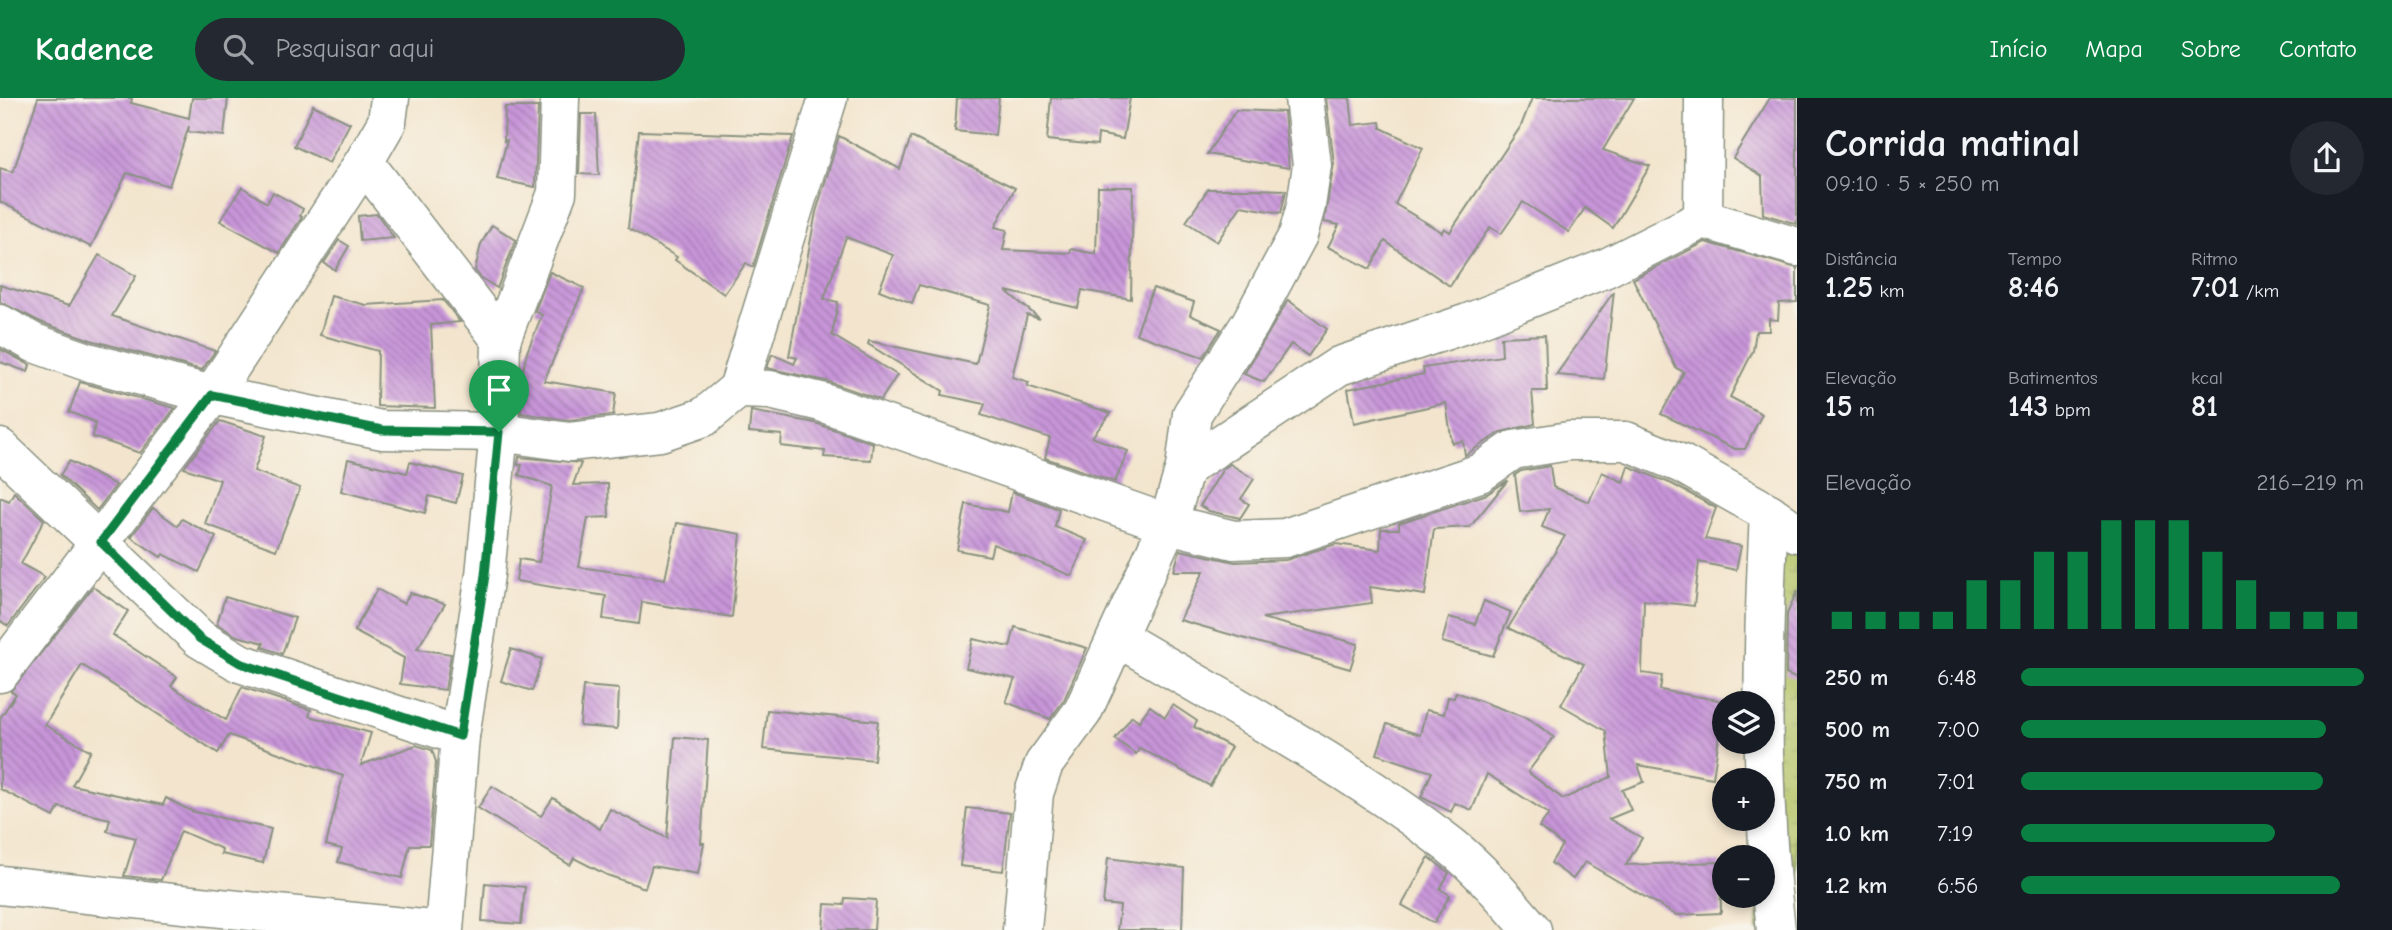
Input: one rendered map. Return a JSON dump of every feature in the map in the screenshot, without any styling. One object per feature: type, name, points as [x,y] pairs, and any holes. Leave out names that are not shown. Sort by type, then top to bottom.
[{"type":"street","points":[[0,673],[212,395],[364,162],[387,122],[390,98]]},
{"type":"street","points":[[444,930],[460,736],[485,575],[499,432],[501,340],[557,192],[560,98]]},
{"type":"street","points":[[0,324],[34,343],[85,361],[212,395],[382,430],[499,432],[569,442],[660,432],[704,417],[738,388],[828,98]]},
{"type":"street","points":[[1022,930],[1034,793],[1044,764],[1083,711],[1168,524],[1185,468],[1192,414],[1250,324],[1298,235],[1306,206],[1312,165],[1304,98]]},
{"type":"street","points":[[1703,219],[1707,101]]},
{"type":"street","points":[[364,162],[501,340]]},
{"type":"street","points":[[1185,468],[1339,366],[1468,323],[1606,268],[1703,219],[1797,247]]},
{"type":"street","points":[[738,388],[770,390],[821,402],[1168,524],[1234,540],[1285,538],[1480,473],[1513,450],[1569,441],[1626,441],[1682,464],[1783,523],[1763,617],[1765,841],[1776,930]]},
{"type":"street","points":[[0,448],[200,639],[240,663],[460,736]]},
{"type":"street","points":[[1117,637],[1356,780],[1442,839],[1503,895],[1532,930]]},
{"type":"street","points":[[0,885],[432,930]]},
{"type":"green space","points":[[1780,529],[1797,531],[1797,930],[1757,930],[1758,908],[1775,908],[1775,845],[1762,845],[1763,831],[1775,831],[1775,768],[1766,768],[1767,754],[1775,754],[1775,691],[1771,691]]},
{"type":"building","points":[[38,98],[132,98],[131,103],[189,118],[192,98],[228,98],[224,136],[188,132],[189,126],[169,186],[127,173],[91,247],[0,202],[0,168],[13,172]]},
{"type":"building","points":[[957,98],[999,98],[995,135],[955,131]]},
{"type":"building","points":[[1051,98],[1130,98],[1123,139],[1098,134],[1097,145],[1047,140]]},
{"type":"building","points":[[1326,98],[1350,98],[1353,125],[1380,122],[1381,128],[1423,148],[1395,204],[1442,232],[1444,228],[1450,232],[1521,126],[1532,98],[1634,98],[1603,150],[1650,166],[1613,228],[1585,208],[1569,232],[1523,202],[1501,234],[1490,227],[1450,286],[1385,241],[1370,269],[1328,247],[1339,225],[1324,222],[1334,163]]},
{"type":"building","points":[[1770,98],[1797,98],[1797,224],[1763,214],[1762,176],[1733,158]]},
{"type":"building","points":[[313,105],[350,123],[329,163],[294,146]]},
{"type":"building","points":[[505,107],[538,107],[535,187],[497,179],[507,140],[504,141]]},
{"type":"building","points":[[1236,110],[1284,112],[1289,168],[1207,154]]},
{"type":"building","points":[[581,114],[596,114],[599,175],[579,174]]},
{"type":"building","points":[[639,131],[793,136],[753,267],[746,263],[724,294],[675,260],[677,257],[628,228]]},
{"type":"building","points":[[839,136],[900,169],[911,137],[1015,188],[995,227],[1007,230],[1003,250],[1070,253],[1071,249],[1096,254],[1098,187],[1133,187],[1131,299],[1082,290],[1078,308],[1006,291],[1040,319],[1027,315],[1012,377],[1029,382],[1027,386],[1111,413],[1092,437],[1128,451],[1115,482],[1045,458],[1050,438],[981,415],[985,404],[942,395],[943,391],[868,344],[869,341],[976,364],[990,305],[919,285],[912,303],[879,290],[893,255],[846,237],[824,299],[838,302],[832,335],[897,375],[881,400],[826,381],[767,368],[772,354],[794,364],[797,358],[789,356],[816,212]]},
{"type":"building","points":[[242,187],[267,203],[273,192],[303,209],[300,216],[302,217],[279,253],[220,221]]},
{"type":"building","points":[[1208,189],[1286,190],[1281,213],[1241,206],[1217,242],[1186,222]]},
{"type":"building","points":[[377,214],[394,238],[360,241],[358,216]]},
{"type":"building","points":[[492,225],[516,240],[497,288],[481,278],[475,270],[481,244]]},
{"type":"building","points":[[339,240],[349,246],[335,270],[324,263]]},
{"type":"building","points":[[1705,242],[1797,268],[1797,302],[1779,303],[1778,320],[1769,319],[1769,331],[1756,331],[1753,351],[1730,397],[1762,414],[1745,449],[1735,449],[1661,414],[1684,372],[1676,368],[1633,279]]},
{"type":"building","points":[[99,255],[136,276],[112,316],[215,351],[202,370],[91,340],[43,323],[0,302],[0,285],[69,306]]},
{"type":"building","points":[[550,272],[584,288],[544,381],[616,393],[613,415],[569,420],[521,413],[522,375],[527,352],[542,315],[535,311]]},
{"type":"building","points":[[1153,288],[1194,302],[1190,315],[1221,329],[1203,357],[1136,334]]},
{"type":"building","points":[[1614,291],[1604,379],[1556,375],[1577,345]]},
{"type":"building","points":[[331,296],[366,305],[443,300],[460,322],[431,325],[435,408],[377,406],[378,351],[320,335]]},
{"type":"building","points":[[1288,300],[1327,329],[1308,356],[1291,344],[1264,382],[1244,374]]},
{"type":"building","points":[[1545,335],[1547,391],[1532,391],[1535,424],[1501,432],[1465,455],[1463,441],[1452,443],[1446,403],[1354,423],[1348,389],[1424,374],[1423,368],[1502,356],[1501,337]]},
{"type":"building","points":[[0,349],[30,365],[28,372],[0,362]]},
{"type":"building","points":[[80,382],[175,408],[140,453],[93,437],[95,422],[69,412]]},
{"type":"building","points":[[751,411],[815,423],[873,443],[871,460],[824,457],[825,451],[781,446],[782,435],[749,432]]},
{"type":"building","points":[[220,421],[266,436],[254,471],[300,488],[276,550],[205,524],[220,480],[184,468]]},
{"type":"building","points":[[519,457],[581,463],[573,485],[608,484],[609,517],[588,518],[579,567],[665,579],[677,523],[741,534],[732,617],[642,602],[639,624],[603,619],[606,596],[516,581],[519,559],[539,562],[552,486],[519,475],[522,465],[518,465]]},
{"type":"building","points":[[348,459],[407,473],[410,462],[463,476],[456,503],[429,496],[425,513],[341,491]]},
{"type":"building","points":[[69,461],[116,485],[97,510],[60,475]]},
{"type":"building","points":[[1230,464],[1254,479],[1241,499],[1249,504],[1240,518],[1209,511],[1200,506],[1223,469]]},
{"type":"building","points":[[1550,466],[1553,487],[1589,502],[1602,472],[1623,482],[1628,466],[1672,484],[1716,508],[1705,539],[1741,546],[1736,570],[1699,562],[1694,606],[1644,600],[1642,673],[1662,676],[1660,690],[1712,699],[1712,754],[1716,754],[1712,778],[1638,765],[1644,782],[1622,790],[1631,810],[1609,819],[1642,838],[1626,865],[1712,862],[1712,908],[1721,908],[1721,913],[1676,915],[1585,862],[1573,879],[1551,863],[1562,845],[1539,827],[1549,814],[1487,774],[1472,810],[1455,803],[1451,812],[1421,797],[1432,772],[1377,754],[1387,724],[1420,735],[1426,710],[1444,714],[1448,697],[1454,698],[1456,692],[1529,719],[1554,737],[1528,772],[1563,799],[1611,777],[1606,731],[1561,705],[1584,664],[1508,628],[1565,536],[1542,527],[1549,509],[1520,512],[1515,475],[1521,471]]},
{"type":"building","points":[[1508,480],[1470,527],[1434,529],[1425,595],[1370,587],[1372,603],[1262,618],[1358,644],[1350,669],[1180,620],[1204,571],[1174,571],[1180,550],[1235,562],[1286,560],[1336,544],[1380,550],[1381,529],[1399,529],[1399,523],[1487,494]]},
{"type":"building","points":[[14,492],[44,520],[21,564],[45,577],[8,626],[0,621],[0,497],[9,501]]},
{"type":"building","points":[[1012,492],[1059,509],[1055,527],[1087,540],[1072,576],[993,544],[990,556],[957,550],[966,504],[1008,512]]},
{"type":"building","points":[[153,508],[178,526],[182,519],[216,537],[199,572],[163,554],[161,557],[131,537]]},
{"type":"building","points":[[93,587],[128,611],[113,635],[177,677],[171,686],[226,720],[242,687],[311,710],[309,716],[371,733],[361,765],[416,745],[432,750],[436,762],[429,845],[410,845],[402,878],[338,862],[342,849],[326,845],[343,776],[229,735],[218,753],[82,665],[45,725],[91,751],[72,785],[163,805],[166,798],[191,811],[271,829],[263,863],[221,854],[222,849],[181,831],[161,880],[124,876],[136,838],[107,831],[110,819],[59,807],[54,817],[0,789],[0,718],[16,694],[11,691]]},
{"type":"building","points":[[377,589],[404,604],[410,593],[445,604],[417,649],[451,654],[445,690],[400,684],[404,658],[354,631]]},
{"type":"building","points":[[1797,591],[1797,679],[1786,674],[1787,614]]},
{"type":"building","points":[[225,597],[295,618],[282,654],[262,647],[264,643],[237,636],[217,624]]},
{"type":"building","points":[[1484,601],[1511,612],[1493,656],[1442,642],[1449,617],[1475,624]]},
{"type":"building","points":[[1015,627],[1087,648],[1064,700],[1050,719],[1006,702],[1015,679],[966,668],[973,639],[1010,647]]},
{"type":"building","points":[[511,649],[542,659],[532,691],[501,681]]},
{"type":"building","points":[[583,686],[619,689],[617,729],[580,726]]},
{"type":"building","points":[[1173,705],[1197,721],[1194,727],[1231,747],[1210,786],[1140,748],[1136,754],[1115,739],[1132,716],[1139,721],[1150,706],[1165,717]]},
{"type":"building","points":[[767,710],[878,721],[874,760],[763,749]]},
{"type":"building","points":[[675,737],[708,740],[701,843],[704,843],[698,874],[652,866],[645,888],[607,875],[574,858],[570,865],[478,808],[492,786],[541,816],[553,798],[600,829],[610,809],[667,838]]},
{"type":"building","points":[[967,808],[1010,813],[1003,871],[960,866]]},
{"type":"building","points":[[1429,857],[1449,873],[1440,889],[1450,895],[1434,923],[1402,905]]},
{"type":"building","points":[[1108,858],[1184,868],[1182,930],[1117,930],[1120,906],[1103,904]]},
{"type":"building","points":[[485,883],[525,887],[521,924],[482,921]]},
{"type":"building","points":[[845,898],[876,900],[874,930],[823,930],[825,904],[844,905]]},
{"type":"route","points":[[212,395],[382,430],[499,432],[485,575],[460,736],[240,663],[200,639],[101,542],[212,395]]}]
